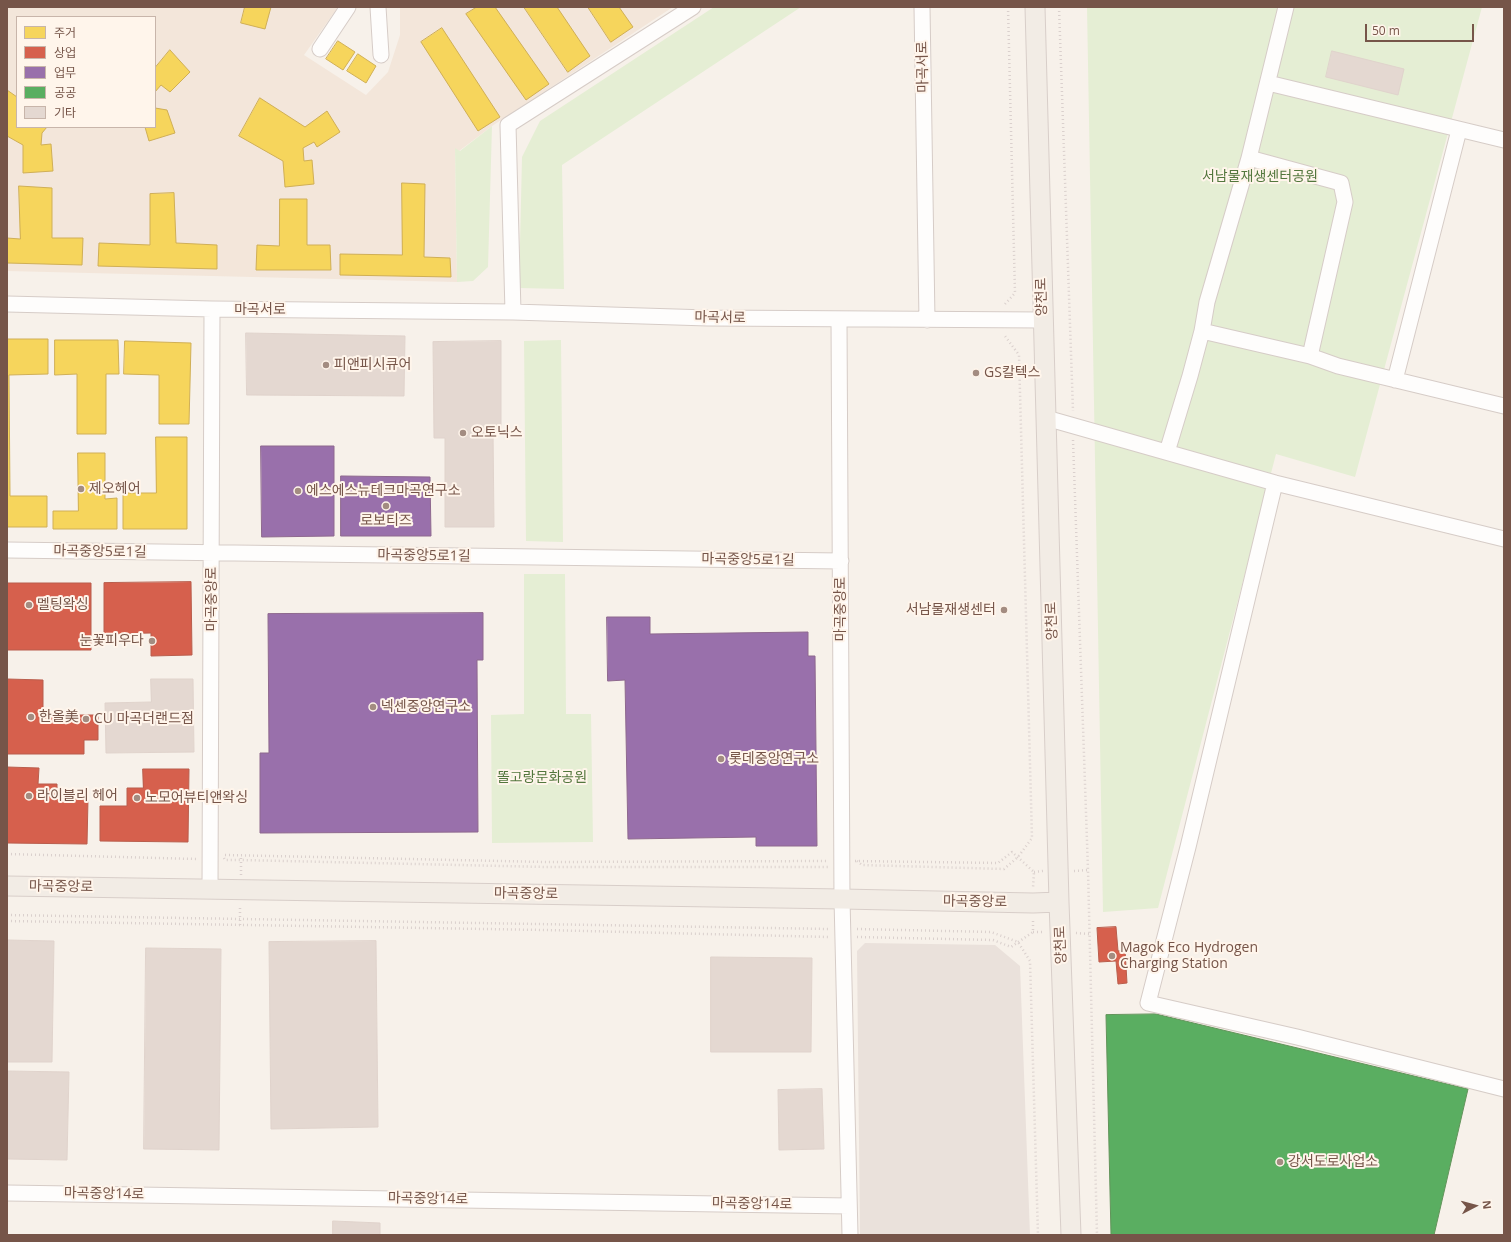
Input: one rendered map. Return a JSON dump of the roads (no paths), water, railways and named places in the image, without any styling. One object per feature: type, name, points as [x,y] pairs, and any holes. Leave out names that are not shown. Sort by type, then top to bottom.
[{"type":"main road","name":"양천로","points":[[1035,7],[1059,902],[1071,1235]]},
{"type":"main road","name":"마곡중앙로","points":[[7,886],[1033,903],[1059,902]]},
{"type":"street","points":[[320,49],[348,7]]},
{"type":"street","points":[[378,7],[381,55]]},
{"type":"street","points":[[513,312],[508,125],[693,7]]},
{"type":"street","name":"마곡서로","points":[[922,7],[927,320]]},
{"type":"street","points":[[1167,452],[1202,332],[1207,302],[1249,158],[1286,7]]},
{"type":"street","points":[[1268,83],[1504,140]]},
{"type":"street","points":[[1395,380],[1459,130]]},
{"type":"street","points":[[1249,158],[1341,183],[1345,202],[1310,356]]},
{"type":"street","name":"마곡서로","points":[[7,304],[212,310],[513,312],[708,318],[1043,320]]},
{"type":"street","name":"마곡중앙로","points":[[210,889],[212,310]]},
{"type":"street","name":"마곡중앙로","points":[[839,319],[842,899]]},
{"type":"street","points":[[1202,332],[1310,356],[1338,366],[1504,406]]},
{"type":"street","points":[[1046,418],[1276,483],[1504,539]]},
{"type":"street","points":[[1276,483],[1188,847],[1148,1003],[1296,1037],[1504,1089]]},
{"type":"street","name":"마곡중앙5로1길","points":[[7,550],[212,554],[841,561]]},
{"type":"street","points":[[842,899],[848,1206],[850,1235]]},
{"type":"street","name":"마곡중앙14로","points":[[7,1193],[848,1206]]},
{"type":"place","name":"피앤피시큐어","points":[[326,365]]},
{"type":"place","name":"GS칼텍스","points":[[976,373]]},
{"type":"place","name":"오토닉스","points":[[463,433]]},
{"type":"place","name":"제오헤어","points":[[81,489]]},
{"type":"place","name":"에스에스뉴테크마곡연구소","points":[[298,491]]},
{"type":"place","name":"로보티즈","points":[[386,506]]},
{"type":"place","name":"멜팅왁싱","points":[[29,605]]},
{"type":"place","name":"서남물재생센터","points":[[1004,610]]},
{"type":"place","name":"눈꽃피우다","points":[[152,641]]},
{"type":"place","name":"넥센중앙연구소","points":[[373,707]]},
{"type":"place","name":"한올美","points":[[31,717]]},
{"type":"place","name":"CU 마곡더랜드점","points":[[86,719]]},
{"type":"place","name":"롯데중앙연구소","points":[[721,759]]},
{"type":"place","name":"라이블리 헤어","points":[[29,796]]},
{"type":"place","name":"노모어뷰티앤왁싱","points":[[137,798]]},
{"type":"place","name":"Magok Eco Hydrogen Charging Station","points":[[1112,956]]},
{"type":"place","name":"강서도로사업소","points":[[1280,1162]]},
{"type":"park label","name":"서남물재생센터공원","points":[[1260,177]]},
{"type":"park label","name":"똘고랑문화공원","points":[[542,778]]}]
